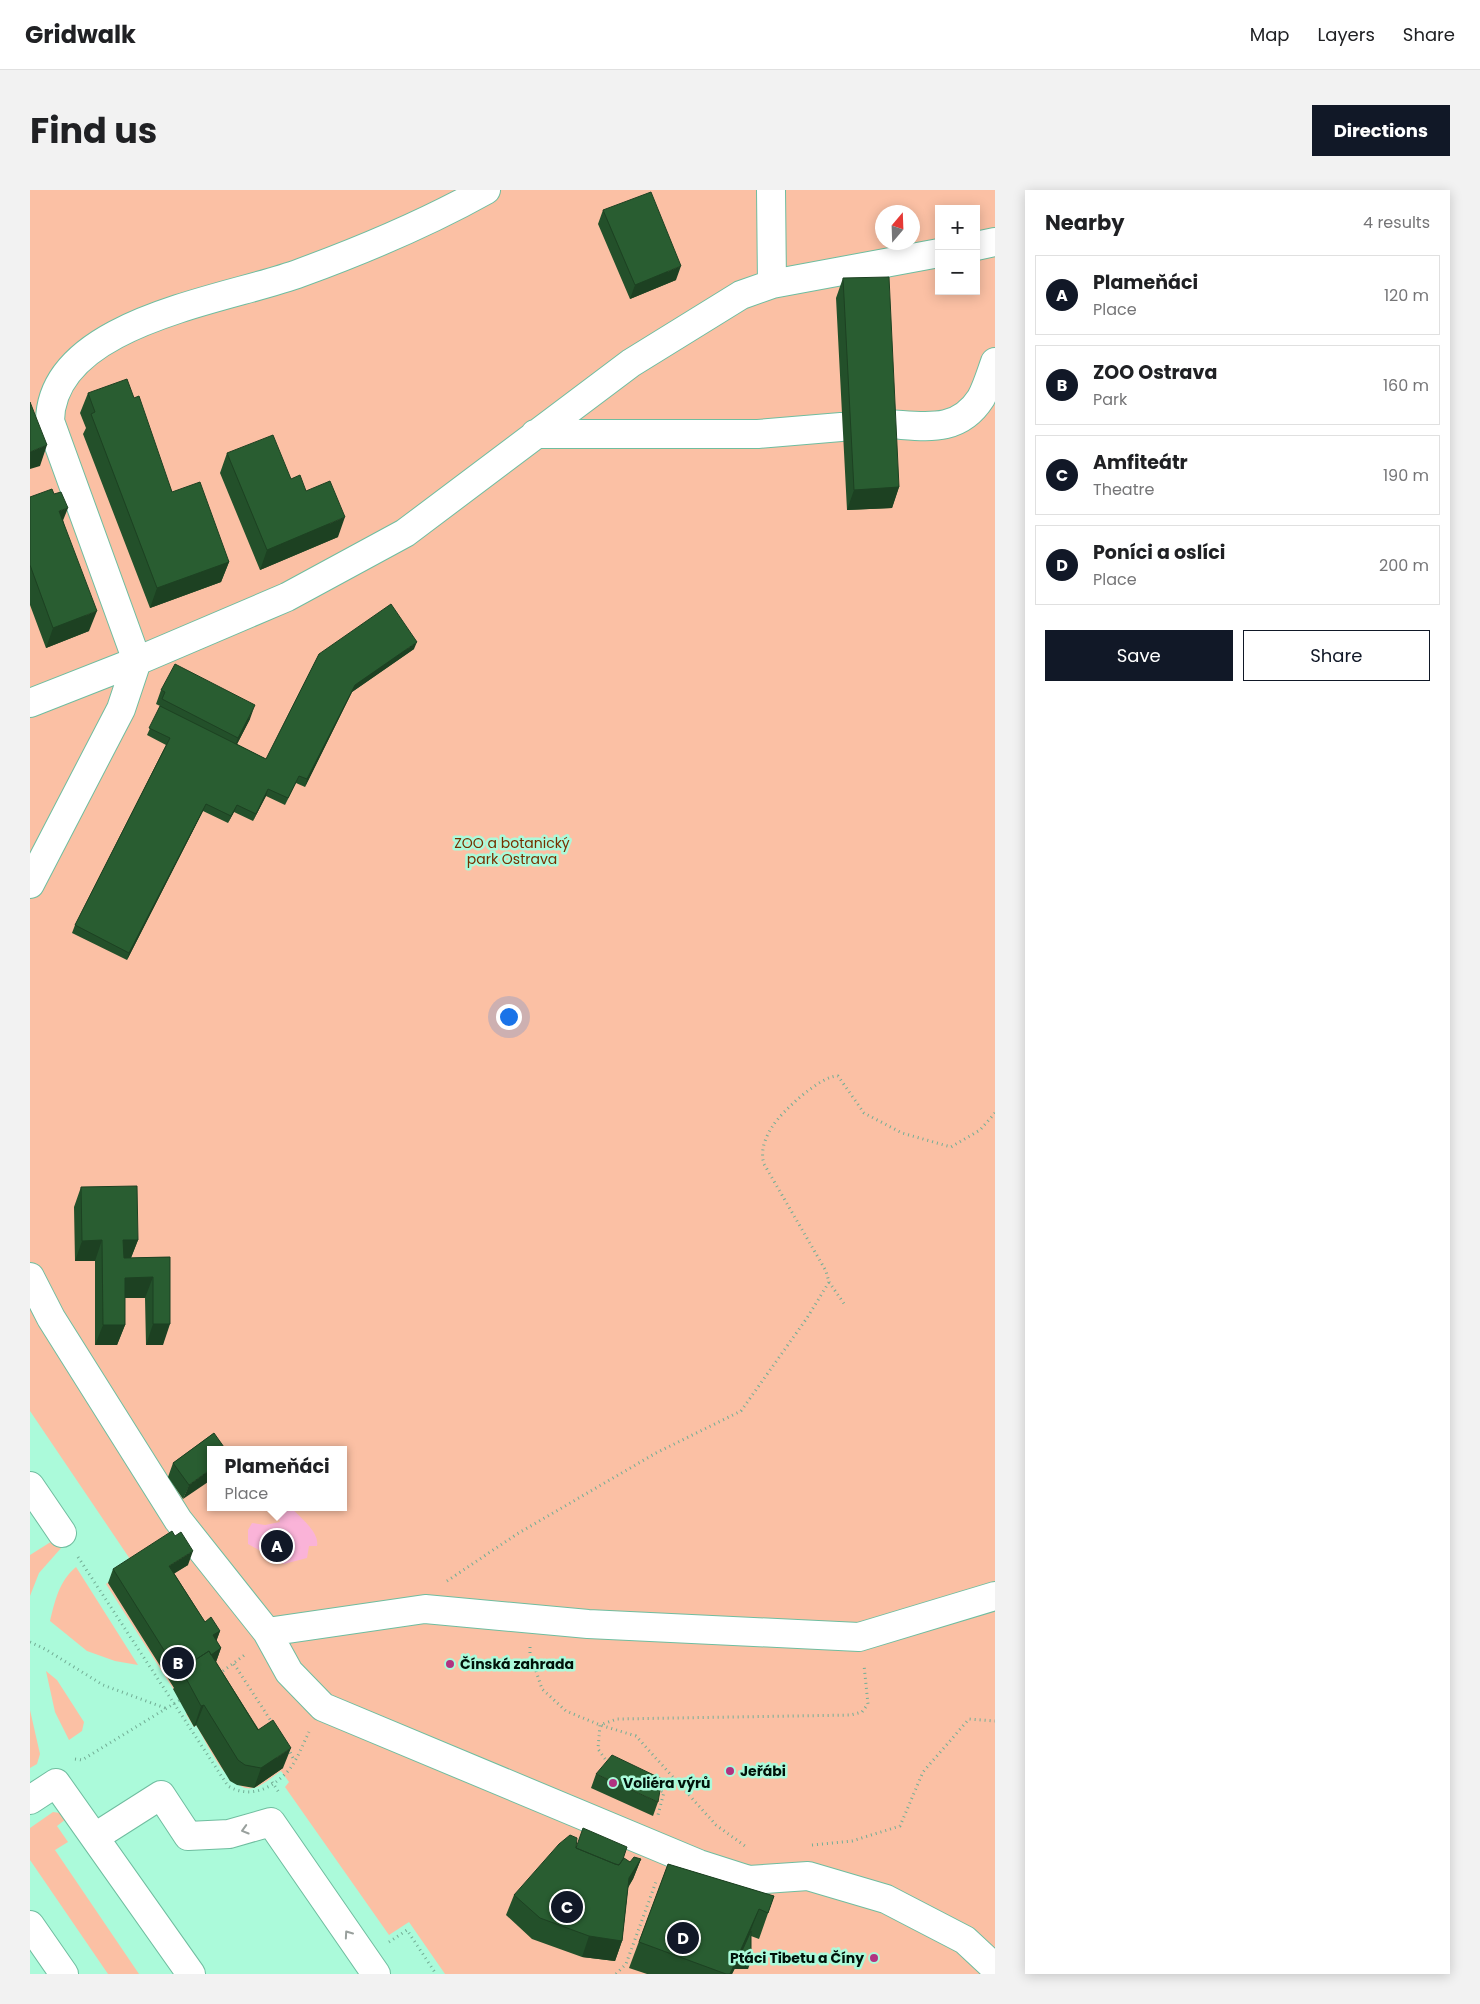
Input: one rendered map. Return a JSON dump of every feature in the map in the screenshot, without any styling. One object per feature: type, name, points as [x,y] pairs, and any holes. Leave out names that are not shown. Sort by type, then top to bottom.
[{"type":"street","points":[[30,884],[121,709],[138,661],[50,421],[50,404],[55,389],[69,368],[117,335],[150,319],[194,303],[299,274],[410,228],[486,190]]},
{"type":"street","points":[[771,190],[772,284]]},
{"type":"street","points":[[30,704],[138,661],[286,597],[405,533],[630,362],[741,295],[772,284],[935,253]]},
{"type":"street","points":[[888,424],[937,427],[962,419],[981,397],[995,362]]},
{"type":"street","points":[[535,434],[758,434],[841,427]]},
{"type":"street","points":[[30,1277],[51,1318],[178,1520],[267,1632],[289,1672],[323,1706],[699,1864],[749,1880],[808,1876],[886,1899],[965,1940],[995,1968]]},
{"type":"street","points":[[30,1486],[62,1533]]},
{"type":"street","points":[[267,1632],[425,1609],[588,1624],[859,1637],[995,1596]]},
{"type":"street","points":[[30,1800],[56,1783],[191,1974]]},
{"type":"street","points":[[95,1837],[161,1795],[188,1836],[229,1834],[270,1822],[376,1974]]},
{"type":"street","points":[[30,1925],[64,1974]]},
{"type":"path","points":[[845,1305],[829,1282],[826,1271],[764,1164],[761,1153],[772,1126],[804,1094],[831,1076],[838,1076],[864,1112],[902,1133],[950,1147],[980,1130],[995,1114]]},
{"type":"path","points":[[425,1609],[448,1579],[517,1534],[656,1453],[741,1411],[807,1318],[829,1282]]},
{"type":"path","points":[[62,1533],[228,1786],[239,1792],[250,1793],[261,1790],[284,1774],[294,1761],[323,1706]]},
{"type":"path","points":[[530,1619],[530,1653],[542,1689],[566,1711],[600,1725],[636,1736],[716,1825],[752,1850]]},
{"type":"path","points":[[214,1678],[241,1659],[267,1632]]},
{"type":"path","points":[[600,1725],[617,1719],[800,1717],[851,1715],[862,1712],[868,1704],[866,1672],[859,1637]]},
{"type":"path","points":[[30,1642],[45,1648],[103,1686],[166,1708]]},
{"type":"path","points":[[234,1664],[275,1728]]},
{"type":"path","points":[[69,1758],[82,1760],[180,1700]]},
{"type":"path","points":[[807,1846],[852,1841],[900,1826],[923,1772],[969,1719],[995,1721]]},
{"type":"path","points":[[600,1725],[598,1749],[610,1767]]},
{"type":"path","points":[[286,1744],[294,1761]]},
{"type":"path","points":[[616,1974],[626,1964],[659,1848],[664,1792],[655,1788]]},
{"type":"green space","name":"ZOO a botanický park Ostrava","points":[[30,190],[995,190],[995,1974],[445,1974],[409,1922],[389,1935],[285,1787],[289,1782],[281,1771],[258,1787],[245,1788],[236,1783],[220,1766],[196,1725],[194,1727],[186,1714],[188,1712],[106,1584],[134,1565],[30,1411]]},
{"type":"green space","points":[[57,1538],[62,1547],[39,1573],[30,1596],[30,1555]]},
{"type":"green space","points":[[76,1567],[138,1665],[115,1661],[87,1651],[50,1621],[62,1585]]},
{"type":"green space","points":[[46,1671],[57,1680],[84,1722],[82,1731],[69,1740],[55,1712]]},
{"type":"green space","points":[[30,1710],[40,1754],[37,1764],[30,1768]]},
{"type":"green space","points":[[53,1812],[60,1813],[66,1819],[57,1826],[68,1842],[55,1850],[139,1974],[108,1974],[30,1860],[30,1828]]},
{"type":"shaded area","points":[[279,1511],[295,1511],[312,1530],[317,1546],[309,1546],[307,1558],[284,1564],[248,1544],[248,1530],[252,1523],[265,1525],[280,1522]]},
{"type":"building","points":[[651,192],[681,266],[635,285],[603,210]]},
{"type":"building","points":[[889,277],[899,487],[854,490],[843,278]]},
{"type":"building","points":[[127,379],[134,398],[139,396],[172,492],[200,482],[229,562],[157,588],[91,414],[95,412],[88,393]]},
{"type":"building","points":[[30,402],[47,445],[30,452]]},
{"type":"building","points":[[273,435],[291,479],[300,475],[306,491],[330,481],[345,517],[267,550],[227,453]]},
{"type":"building","points":[[52,489],[54,494],[61,492],[68,508],[59,511],[97,611],[53,628],[30,565],[30,497]]},
{"type":"building","points":[[391,604],[417,642],[355,685],[307,779],[299,776],[288,798],[268,789],[256,814],[237,805],[231,816],[206,804],[129,953],[75,925],[170,738],[149,728],[160,706],[266,759],[319,654]]},
{"type":"building","points":[[175,664],[255,705],[238,738],[162,699],[165,692],[161,690]]},
{"type":"building","points":[[137,1186],[138,1240],[123,1240],[124,1258],[170,1257],[170,1324],[153,1324],[153,1277],[125,1278],[125,1325],[103,1325],[102,1240],[82,1241],[81,1187]]},
{"type":"building","points":[[214,1433],[223,1446],[207,1446],[207,1472],[189,1485],[173,1463]]},
{"type":"building","points":[[172,1531],[175,1536],[181,1532],[193,1551],[169,1566],[205,1622],[211,1617],[220,1631],[213,1635],[221,1648],[211,1655],[209,1651],[181,1669],[179,1674],[113,1569]]},
{"type":"building","points":[[209,1651],[258,1730],[273,1720],[291,1748],[261,1768],[245,1765],[238,1760],[204,1705],[201,1706],[181,1669]]},
{"type":"building","points":[[612,1755],[662,1779],[658,1802],[596,1774]]},
{"type":"building","points":[[583,1828],[627,1847],[619,1865],[576,1848]]},
{"type":"building","points":[[570,1835],[577,1838],[576,1848],[615,1864],[619,1865],[624,1858],[630,1862],[634,1857],[641,1859],[629,1878],[622,1941],[589,1936],[540,1918],[514,1895],[559,1844]]},
{"type":"building","points":[[668,1864],[774,1896],[768,1913],[759,1909],[730,1974],[639,1942]]},
{"type":"building","points":[[751,1931],[751,1961],[737,1962]]},
{"type":"place","name":"Plameňáci","points":[[277,1546]]},
{"type":"place","name":"ZOO Ostrava","points":[[178,1663]]},
{"type":"place","name":"Čínská zahrada","points":[[450,1664]]},
{"type":"place","name":"Jeřábi","points":[[730,1771]]},
{"type":"place","name":"Voliéra výrů","points":[[613,1783]]},
{"type":"place","name":"Amfiteátr","points":[[567,1907]]},
{"type":"place","name":"Poníci a oslíci","points":[[683,1938]]},
{"type":"place","name":"Ptáci Tibetu a Číny","points":[[874,1958]]}]
